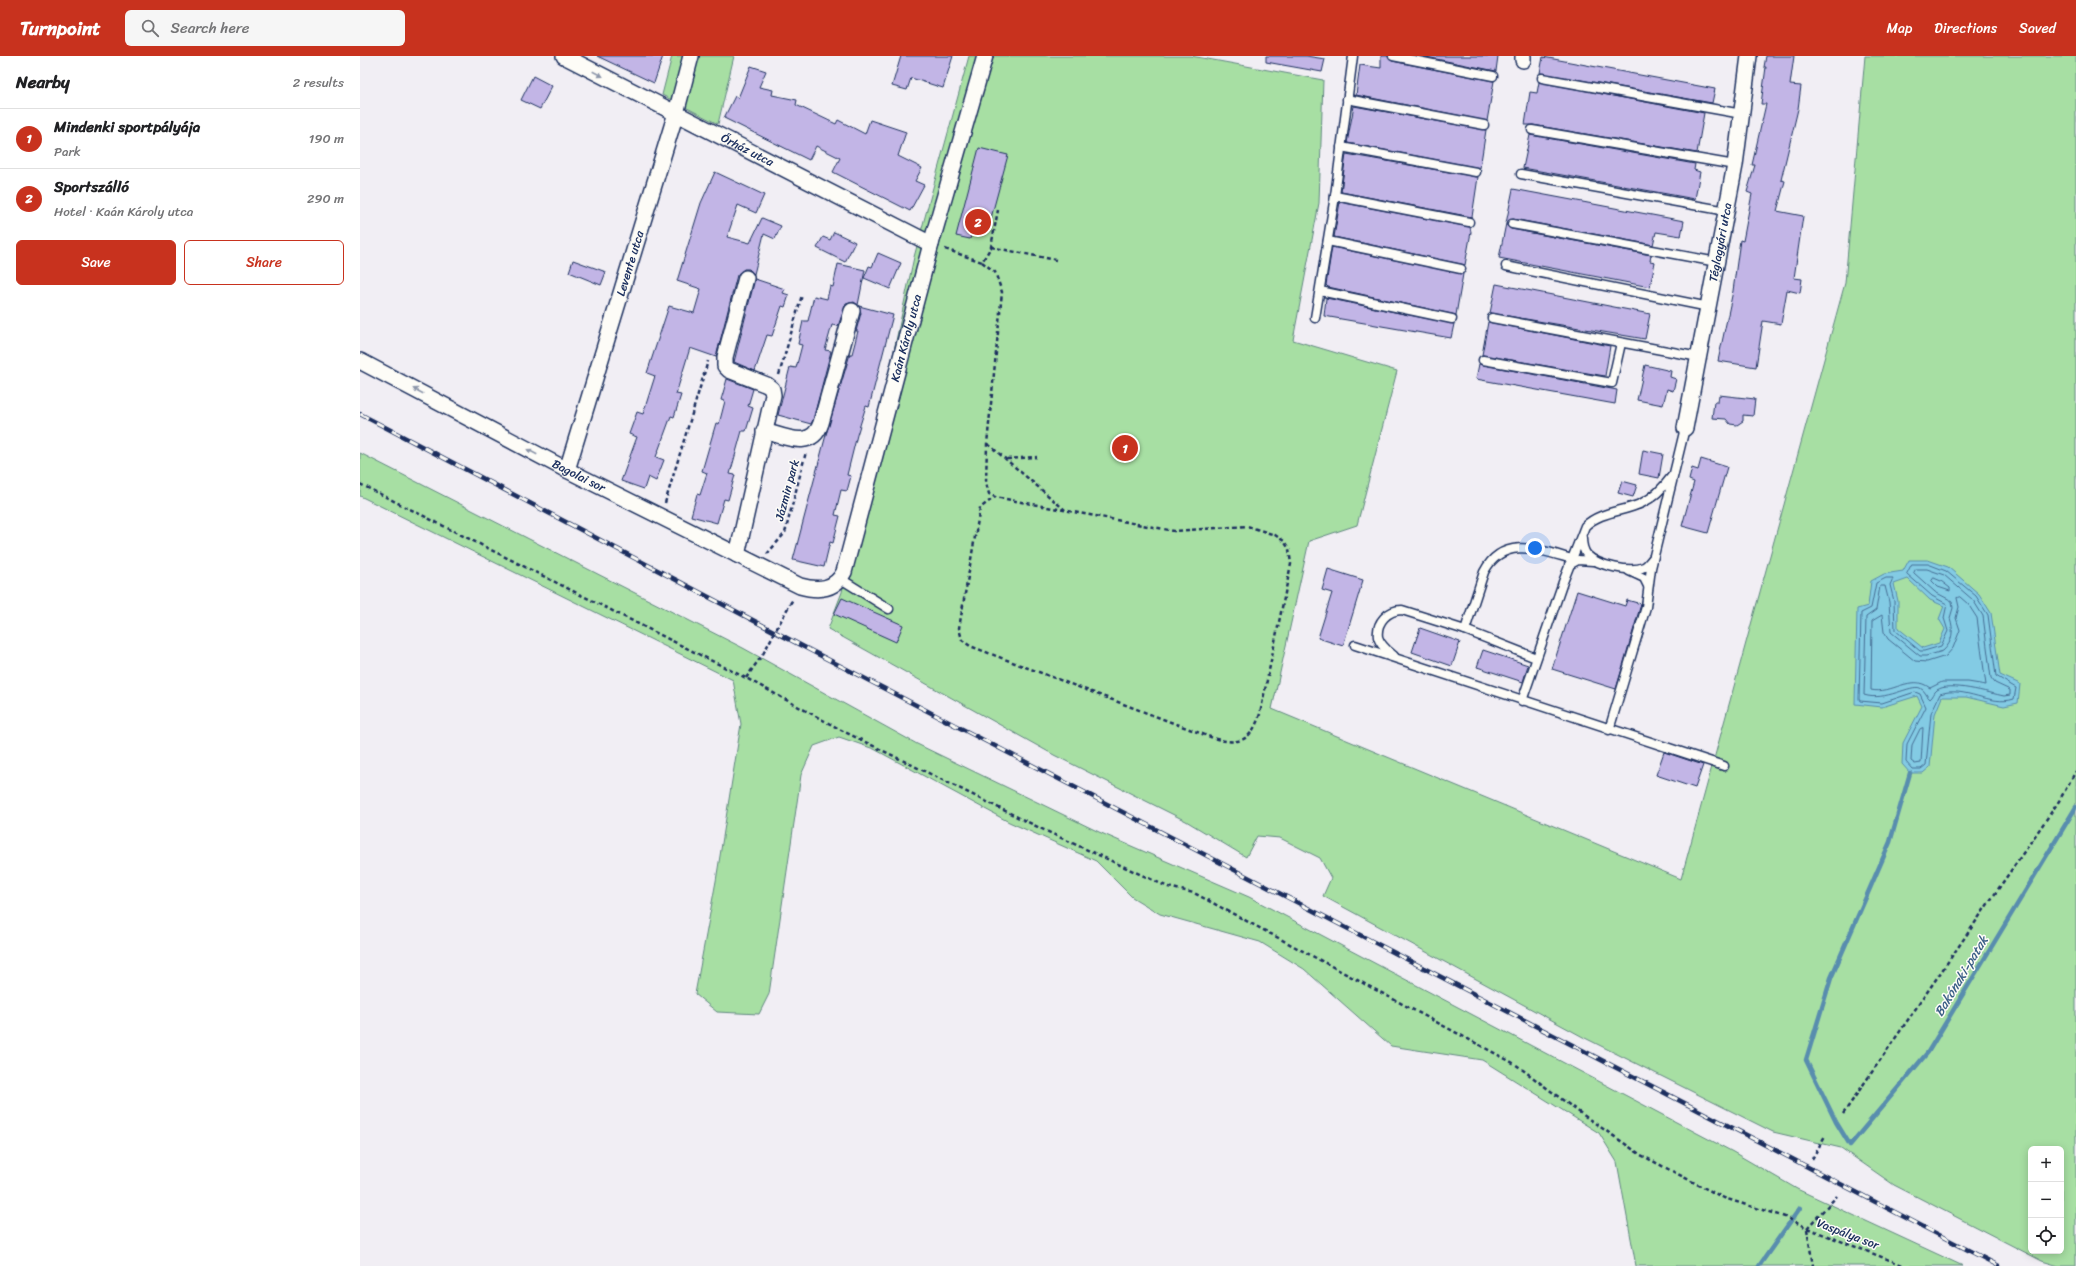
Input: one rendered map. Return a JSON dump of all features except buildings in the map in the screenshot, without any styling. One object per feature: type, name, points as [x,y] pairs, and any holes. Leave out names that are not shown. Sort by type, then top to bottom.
[{"type":"street","name":"Őrház utca","points":[[564,56],[931,244]]},
{"type":"street","name":"Levente utca","points":[[567,470],[676,113],[691,56]]},
{"type":"street","name":"Kaán Károly utca","points":[[841,579],[931,244],[985,56]]},
{"type":"street","name":"Téglagyári utca","points":[[1685,428],[1735,165],[1749,56]]},
{"type":"street","points":[[737,555],[773,395],[770,387],[729,370],[724,362],[746,278]]},
{"type":"street","points":[[764,431],[800,441],[814,435],[820,427],[852,311]]},
{"type":"street","name":"Bagolai sor","points":[[360,361],[567,470],[800,586],[818,590],[831,586],[841,579]]},
{"type":"lane","points":[[1315,318],[1335,196],[1353,56]]},
{"type":"lane","points":[[1393,56],[1493,76]]},
{"type":"lane","points":[[1542,78],[1742,114]]},
{"type":"lane","points":[[1348,99],[1484,126]]},
{"type":"lane","points":[[1532,130],[1735,165]]},
{"type":"lane","points":[[1341,147],[1476,172]]},
{"type":"lane","points":[[1521,174],[1726,211]]},
{"type":"lane","points":[[1335,196],[1469,222]]},
{"type":"lane","points":[[1512,224],[1717,262]]},
{"type":"lane","points":[[1328,241],[1461,269]]},
{"type":"lane","points":[[1506,266],[1709,307]]},
{"type":"lane","points":[[1320,291],[1452,319]]},
{"type":"lane","points":[[1492,318],[1699,357]]},
{"type":"lane","points":[[1483,360],[1612,383],[1621,343]]},
{"type":"lane","points":[[1609,730],[1646,607],[1654,557],[1685,428]]},
{"type":"lane","points":[[1522,701],[1570,562],[1582,533],[1591,520],[1602,515],[1643,503],[1663,488],[1674,474]]},
{"type":"lane","points":[[1582,533],[1582,545],[1587,555],[1596,562]]},
{"type":"lane","points":[[1465,630],[1484,572],[1489,563],[1499,555],[1519,548],[1529,548],[1570,562],[1578,560],[1596,562],[1626,570],[1644,578],[1648,589]]},
{"type":"lane","points":[[1626,570],[1636,570],[1646,566],[1654,557]]},
{"type":"lane","points":[[841,579],[889,609]]},
{"type":"lane","points":[[1398,660],[1388,651],[1378,637],[1381,620],[1395,610],[1402,610],[1465,630],[1536,658]]},
{"type":"lane","points":[[1355,645],[1609,730],[1724,766]]},
{"type":"path","points":[[982,262],[991,247],[998,210]]},
{"type":"path","points":[[931,244],[982,262],[995,272],[1002,292],[988,444],[986,482],[989,494],[995,497],[1174,531],[1217,530],[1247,526],[1275,535],[1284,541],[1289,550],[1291,564],[1260,714],[1252,733],[1246,739],[1228,741],[1213,738],[970,646],[962,640],[959,628],[980,508],[995,497]]},
{"type":"path","points":[[991,247],[1056,260]]},
{"type":"path","points":[[773,395],[802,295]]},
{"type":"path","points":[[661,517],[708,361]]},
{"type":"path","name":"Jázmin park","points":[[762,559],[774,548],[785,532],[804,460],[806,446],[804,440]]},
{"type":"path","points":[[988,444],[1065,510]]},
{"type":"path","points":[[1007,459],[1037,457]]},
{"type":"path","name":"Vaspálya sor","points":[[360,484],[746,678],[843,731],[1044,830],[1168,887],[1194,893],[1516,1064],[1576,1110],[1641,1155],[1724,1198],[1785,1217],[1807,1228],[1905,1266]]},
{"type":"path","points":[[746,678],[764,654],[790,604]]},
{"type":"path","points":[[1843,1114],[2059,801],[2076,771]]},
{"type":"path","points":[[1812,1159],[1825,1136]]},
{"type":"path","points":[[1813,1266],[1807,1228],[1837,1196]]},
{"type":"green space","points":[[672,56],[734,56],[718,124],[662,95]]},
{"type":"green space","points":[[969,56],[1191,56],[1323,80],[1319,203],[1293,340],[1397,371],[1357,525],[1309,541],[1272,709],[1681,879],[1845,283],[1865,56],[2076,56],[2076,1266],[2059,1266],[2042,1261],[2028,1254],[2064,1254],[2064,1146],[2028,1146],[2028,1254],[1894,1185],[1841,1148],[1773,1132],[1583,1037],[1323,896],[1331,878],[1320,858],[1280,838],[1257,836],[1246,857],[1186,821],[1054,755],[828,629],[842,592],[914,257]]},
{"type":"green space","points":[[360,453],[743,648],[917,744],[1099,832],[1249,897],[1733,1152],[1797,1189],[1963,1266],[1636,1266],[1617,1162],[1599,1133],[1482,1060],[1391,1046],[1304,969],[1260,942],[1160,914],[1132,897],[1096,861],[1009,822],[874,749],[839,737],[814,746],[801,775],[769,994],[759,1014],[717,1012],[695,994],[716,881],[741,724],[733,680],[360,496]]},
{"type":"water","points":[[1909,560],[1928,560],[1948,567],[1979,594],[1991,613],[2000,675],[2020,684],[2018,703],[2004,706],[1966,697],[1942,697],[1935,714],[1930,767],[1923,773],[1910,773],[1902,764],[1903,743],[1922,706],[1917,696],[1882,707],[1855,704],[1857,609],[1868,606],[1871,581],[1884,574],[1903,571]],"holes":[[[1908,579],[1930,600],[1944,606],[1939,619],[1945,629],[1939,643],[1923,648],[1898,628],[1898,601],[1894,584]]]},
{"type":"waterway","name":"Bakónaki-patak","points":[[1910,773],[1890,842],[1831,978],[1806,1060],[1836,1122],[1850,1145],[1928,1052],[2076,807]]},
{"type":"waterway","name":"Bakónaki-patak","points":[[1759,1266],[1800,1208]]},
{"type":"railway","points":[[360,414],[804,647],[1999,1266]]},
{"type":"place","name":"Sportszálló","points":[[978,222]]},
{"type":"place","name":"Mindenki sportpályája","points":[[1125,448]]}]
